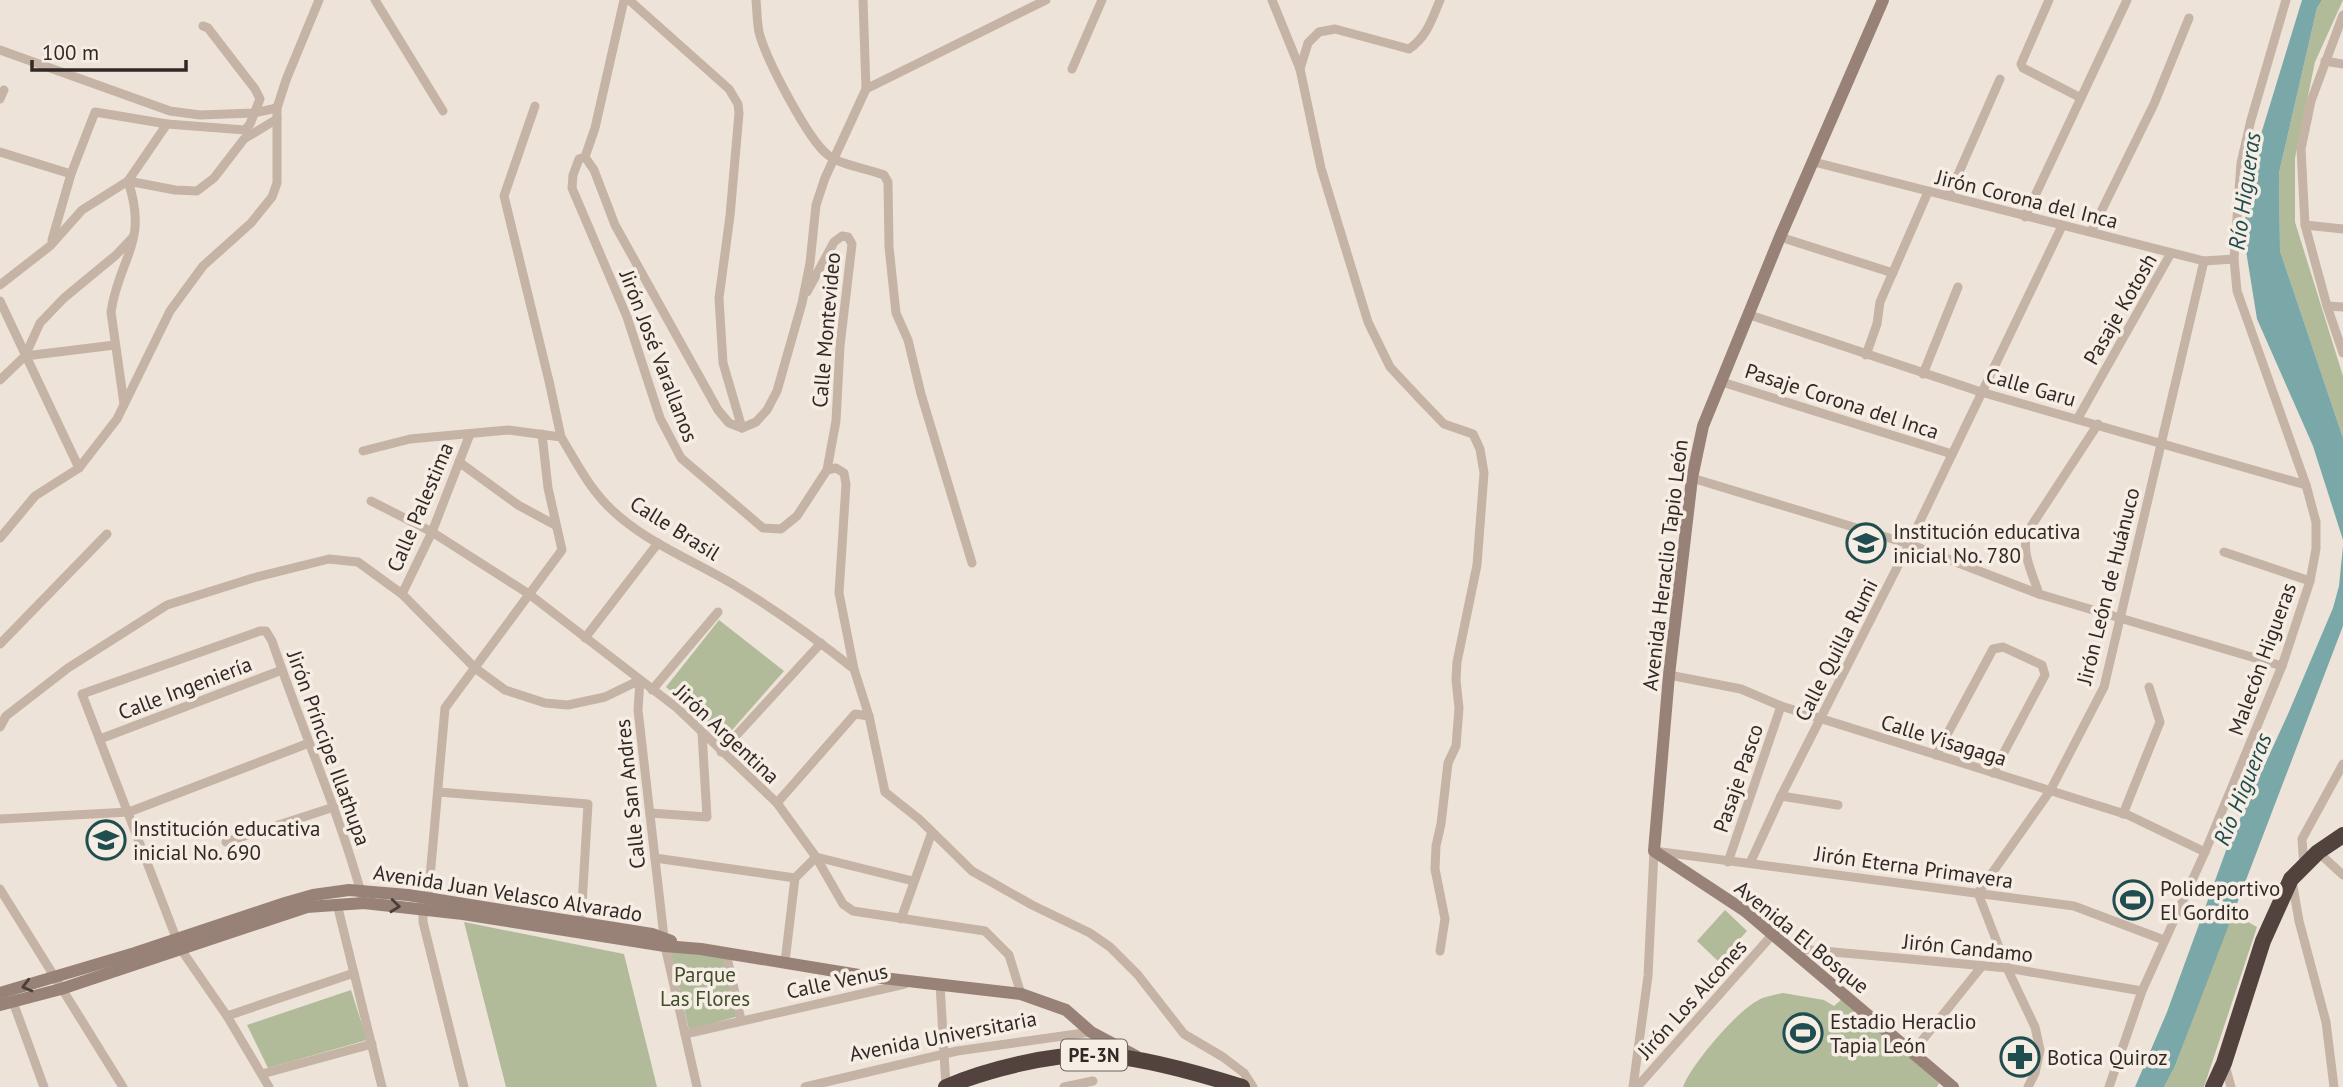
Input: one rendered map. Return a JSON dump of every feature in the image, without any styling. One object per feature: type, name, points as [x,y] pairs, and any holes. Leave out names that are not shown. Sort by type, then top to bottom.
[{"type":"highway","points":[[2213,1087],[2224,1063],[2263,941],[2291,879],[2318,852],[2343,835]]},
{"type":"highway","name":"Avenida Universitaria","points":[[946,1087],[978,1081],[992,1070],[1071,1056],[1100,1055],[1209,1076],[1242,1087]]},
{"type":"street","points":[[0,538],[35,496],[79,468],[124,406],[170,311],[203,266],[251,223],[272,197],[277,183],[277,108],[319,0]]},
{"type":"street","points":[[375,0],[443,111]]},
{"type":"street","points":[[585,157],[595,128],[627,0],[729,89],[738,104],[730,216],[719,298],[723,363],[742,428],[756,422],[767,410],[777,391],[802,303],[810,263],[816,205],[866,89],[863,0]]},
{"type":"street","points":[[756,0],[759,31],[766,53],[822,150],[834,159],[884,175],[888,182],[889,247],[896,313],[908,340],[929,421],[972,563]]},
{"type":"street","points":[[866,89],[1046,0]]},
{"type":"street","points":[[1072,69],[1102,0]]},
{"type":"street","points":[[1272,0],[1300,69],[1321,167],[1368,322],[1390,367],[1444,424],[1473,434],[1480,449],[1483,473],[1477,565],[1457,662],[1459,708],[1456,746],[1448,763],[1436,846],[1435,869],[1445,919],[1440,951]]},
{"type":"street","points":[[1300,69],[1308,43],[1319,32],[1335,29],[1409,49],[1426,34],[1440,0]]},
{"type":"street","name":"Avenida Heraclio Tapio León","points":[[1635,1087],[1648,976],[1654,851],[1669,675],[1692,478],[1703,426],[1780,237],[1883,0]]},
{"type":"street","points":[[2049,0],[2021,64],[2023,68],[2081,98]]},
{"type":"street","points":[[2025,217],[2127,0]]},
{"type":"street","name":"Malecón Higueras","points":[[2109,1087],[2142,990],[2204,852],[2282,666],[2310,581],[2316,549],[2316,522],[2306,485],[2237,291],[2234,259],[2241,163],[2250,120],[2286,0]]},
{"type":"street","points":[[2091,232],[2154,104],[2189,18]]},
{"type":"street","points":[[2343,20],[2311,101],[2301,149],[2305,225],[2327,306],[2343,352]]},
{"type":"street","points":[[50,246],[71,174],[95,112],[167,124],[245,130],[250,124],[260,99],[208,28],[203,26]]},
{"type":"street","points":[[0,50],[170,111],[200,115],[253,113],[277,108]]},
{"type":"street","points":[[2325,61],[2343,64]]},
{"type":"street","points":[[1949,195],[2000,79]]},
{"type":"street","points":[[363,451],[410,439],[508,430],[561,438],[504,195],[535,106]]},
{"type":"street","points":[[128,181],[175,190],[197,191],[214,178],[244,139],[277,119]]},
{"type":"street","points":[[0,285],[50,246],[82,210],[128,181],[167,124]]},
{"type":"street","points":[[0,152],[71,174]]},
{"type":"street","name":"Jirón José Varallanos","points":[[742,428],[729,423],[718,410],[615,225],[594,170],[585,157],[579,159],[572,188],[627,317],[660,418],[681,458],[763,528],[781,529],[797,516],[827,470]]},
{"type":"street","name":"Jirón Corona del Inca","points":[[1814,162],[2204,261],[2234,259]]},
{"type":"street","points":[[124,406],[111,312],[113,298],[136,234],[136,204],[128,181]]},
{"type":"street","points":[[1866,355],[1877,324],[1880,302],[1928,191]]},
{"type":"street","points":[[2305,225],[2343,229]]},
{"type":"street","name":"Calle Quilla Rumi","points":[[1750,863],[1781,796],[1909,544],[2062,226]]},
{"type":"street","points":[[0,380],[24,356],[40,323],[136,234]]},
{"type":"street","name":"Calle Montevideo","points":[[802,303],[834,242],[842,236],[848,237],[852,244],[840,346],[836,421],[827,470]]},
{"type":"street","points":[[1780,237],[1893,273]]},
{"type":"street","name":"Pasaje Kotosh","points":[[2078,418],[2171,253]]},
{"type":"street","name":"Jirón León de Huánuco","points":[[1978,893],[2050,791],[2104,687],[2122,620],[2204,261]]},
{"type":"street","points":[[1923,374],[1958,286]]},
{"type":"street","points":[[0,302],[79,468]]},
{"type":"street","points":[[2327,306],[2343,307]]},
{"type":"street","name":"Calle Garu","points":[[1750,315],[1981,392],[2306,485]]},
{"type":"street","points":[[24,356],[115,345]]},
{"type":"street","name":"Pasaje Corona del Inca","points":[[1722,382],[1952,454]]},
{"type":"street","points":[[2039,594],[2025,550],[2025,539],[2098,424]]},
{"type":"street","name":"Calle Palestima","points":[[402,594],[432,532],[470,434]]},
{"type":"street","points":[[464,1087],[423,922],[446,708],[562,550],[548,488],[542,435]]},
{"type":"street","name":"Calle Brasil","points":[[561,438],[586,480],[607,505],[658,543],[736,586],[808,632],[854,669]]},
{"type":"street","points":[[459,462],[518,505],[555,525]]},
{"type":"street","points":[[827,470],[836,468],[844,473],[846,484],[839,593],[854,669],[869,716],[885,792],[932,832],[971,871],[1090,933],[1110,947],[1138,975],[1184,1034],[1244,1073],[1253,1087]]},
{"type":"street","points":[[1692,478],[1909,544],[2039,594],[2282,666]]},
{"type":"street","name":"Jirón Argentina","points":[[371,501],[432,532],[528,594],[677,708],[776,803],[816,857],[843,904],[853,911],[980,930],[989,934],[1009,955],[1021,994]]},
{"type":"street","points":[[0,644],[107,534]]},
{"type":"street","points":[[585,638],[658,543]]},
{"type":"street","points":[[2224,552],[2310,581]]},
{"type":"street","points":[[0,727],[6,716],[68,668],[167,605],[253,578],[328,559],[358,562],[402,594],[475,668],[505,690],[545,703],[568,705],[605,697],[640,680]]},
{"type":"street","points":[[652,690],[718,612]]},
{"type":"street","name":"Jirón Príncipe Illathupa","points":[[100,739],[82,694],[266,631],[334,807],[362,897]]},
{"type":"street","points":[[721,752],[821,643]]},
{"type":"street","points":[[1936,755],[1993,649],[2003,647],[2042,665],[2045,675],[1993,773]]},
{"type":"street","name":"Calle Ingeniería","points":[[100,739],[282,670]]},
{"type":"street","name":"Calle Visagaga","points":[[1669,675],[1741,689],[1820,719],[2123,814],[2204,852]]},
{"type":"street","name":"Calle San Andres","points":[[640,680],[638,710],[665,942],[696,1087]]},
{"type":"street","points":[[2123,814],[2160,722],[2149,687]]},
{"type":"street","name":"Pasaje Pasco","points":[[1728,862],[1781,706]]},
{"type":"street","points":[[776,803],[855,714],[869,716]]},
{"type":"street","points":[[650,813],[707,817],[702,733]]},
{"type":"street","points":[[100,739],[178,944],[227,1016],[269,1087]]},
{"type":"street","points":[[0,819],[128,812],[309,743]]},
{"type":"street","points":[[2304,867],[2302,839],[2343,764]]},
{"type":"street","points":[[438,792],[588,804],[581,922]]},
{"type":"street","points":[[1781,796],[1838,805]]},
{"type":"street","points":[[226,842],[334,807]]},
{"type":"street","points":[[901,919],[932,832]]},
{"type":"street","name":"Jirón Eterna Primavera","points":[[1654,851],[2074,906],[2164,940]]},
{"type":"street","name":"Avenida El Bosque","points":[[1654,851],[1745,911],[1952,1087]]},
{"type":"street","points":[[2318,852],[2343,875]]},
{"type":"street","points":[[785,962],[795,878],[816,857],[913,881]]},
{"type":"street","points":[[655,858],[795,878]]},
{"type":"street","points":[[2291,879],[2299,921],[2326,1022],[2334,1087]]},
{"type":"street","points":[[0,889],[123,1087]]},
{"type":"street","points":[[1978,893],[2007,968],[2035,1027],[2040,1050],[2035,1073],[2028,1087]]},
{"type":"street","name":"Avenida Juan Velasco Alvarado","points":[[6,1004],[294,900],[313,895],[362,897],[581,922],[688,947],[915,982],[1021,994],[1066,1010],[1091,1032],[1149,1063]]},
{"type":"street","name":"Avenida Juan Velasco Alvarado","points":[[178,944],[307,907],[337,904],[362,897]]},
{"type":"street","name":"Avenida Juan Velasco Alvarado","points":[[425,903],[665,942]]},
{"type":"street","points":[[337,904],[382,1087]]},
{"type":"street","name":"Jirón Los Alcones","points":[[1635,1087],[1773,934]]},
{"type":"street","name":"Jirón Candamo","points":[[1789,948],[2007,968],[2142,990]]},
{"type":"street","points":[[726,953],[741,1020]]},
{"type":"street","points":[[1912,1053],[1982,966]]},
{"type":"street","points":[[227,1016],[354,973]]},
{"type":"street","name":"Calle Venus","points":[[684,1034],[915,982]]},
{"type":"street","name":"Avenida Juan Velasco Alvarado","points":[[0,993],[58,984]]},
{"type":"street","points":[[940,984],[946,1087]]},
{"type":"street","points":[[6,1004],[44,1087]]},
{"type":"street","name":"Avenida Universitaria","points":[[805,1087],[957,1051],[1091,1032]]},
{"type":"street","points":[[262,1074],[372,1044]]},
{"type":"street","points":[[2224,1063],[2231,1087]]},
{"type":"street","points":[[1064,1087],[1093,1081]]},
{"type":"green space","points":[[2322,0],[2343,0],[2315,62],[2295,158],[2295,222],[2343,376],[2343,438],[2280,251],[2279,173],[2317,8]]},
{"type":"green space","points":[[719,620],[784,671],[726,737],[666,687]]},
{"type":"green space","points":[[1725,910],[1747,931],[1719,962],[1697,941]]},
{"type":"green space","points":[[2232,913],[2257,927],[2204,1087],[2164,1087],[2175,1066]]},
{"type":"green space","points":[[464,922],[624,954],[657,1087],[506,1087]]},
{"type":"green space","name":"Parque Las Flores","points":[[669,945],[724,957],[739,1016],[689,1030]]},
{"type":"green space","points":[[351,990],[367,1040],[268,1068],[247,1025]]},
{"type":"green space","name":"Estadio Heraclio Tapia León","points":[[1783,993],[1824,1000],[1834,1006],[1842,999],[1939,1083],[1937,1087],[1683,1087],[1704,1053],[1726,1027],[1760,999]]},
{"type":"water","points":[[2302,0],[2322,0],[2317,8],[2279,173],[2280,251],[2343,438],[2343,540],[2313,446],[2257,319],[2243,232],[2258,144]]},
{"type":"water","points":[[2343,546],[2343,626],[2175,1066],[2164,1087],[2135,1087],[2167,1012],[2228,845],[2333,608],[2339,586]]},
{"type":"place","name":"Institución educativa inicial No. 780","points":[[1866,543]]},
{"type":"place","name":"Institución educativa inicial No. 690","points":[[106,840]]},
{"type":"place","name":"Polideportivo El Gordito","points":[[2133,900]]},
{"type":"place","name":"Estadio Heraclio Tapia León","points":[[1803,1033]]},
{"type":"place","name":"Botica Quiroz","points":[[2020,1057]]},
{"type":"water label","name":"Río Higueras","points":[[2244,191]]},
{"type":"water label","name":"Río Higueras","points":[[2242,789]]}]
